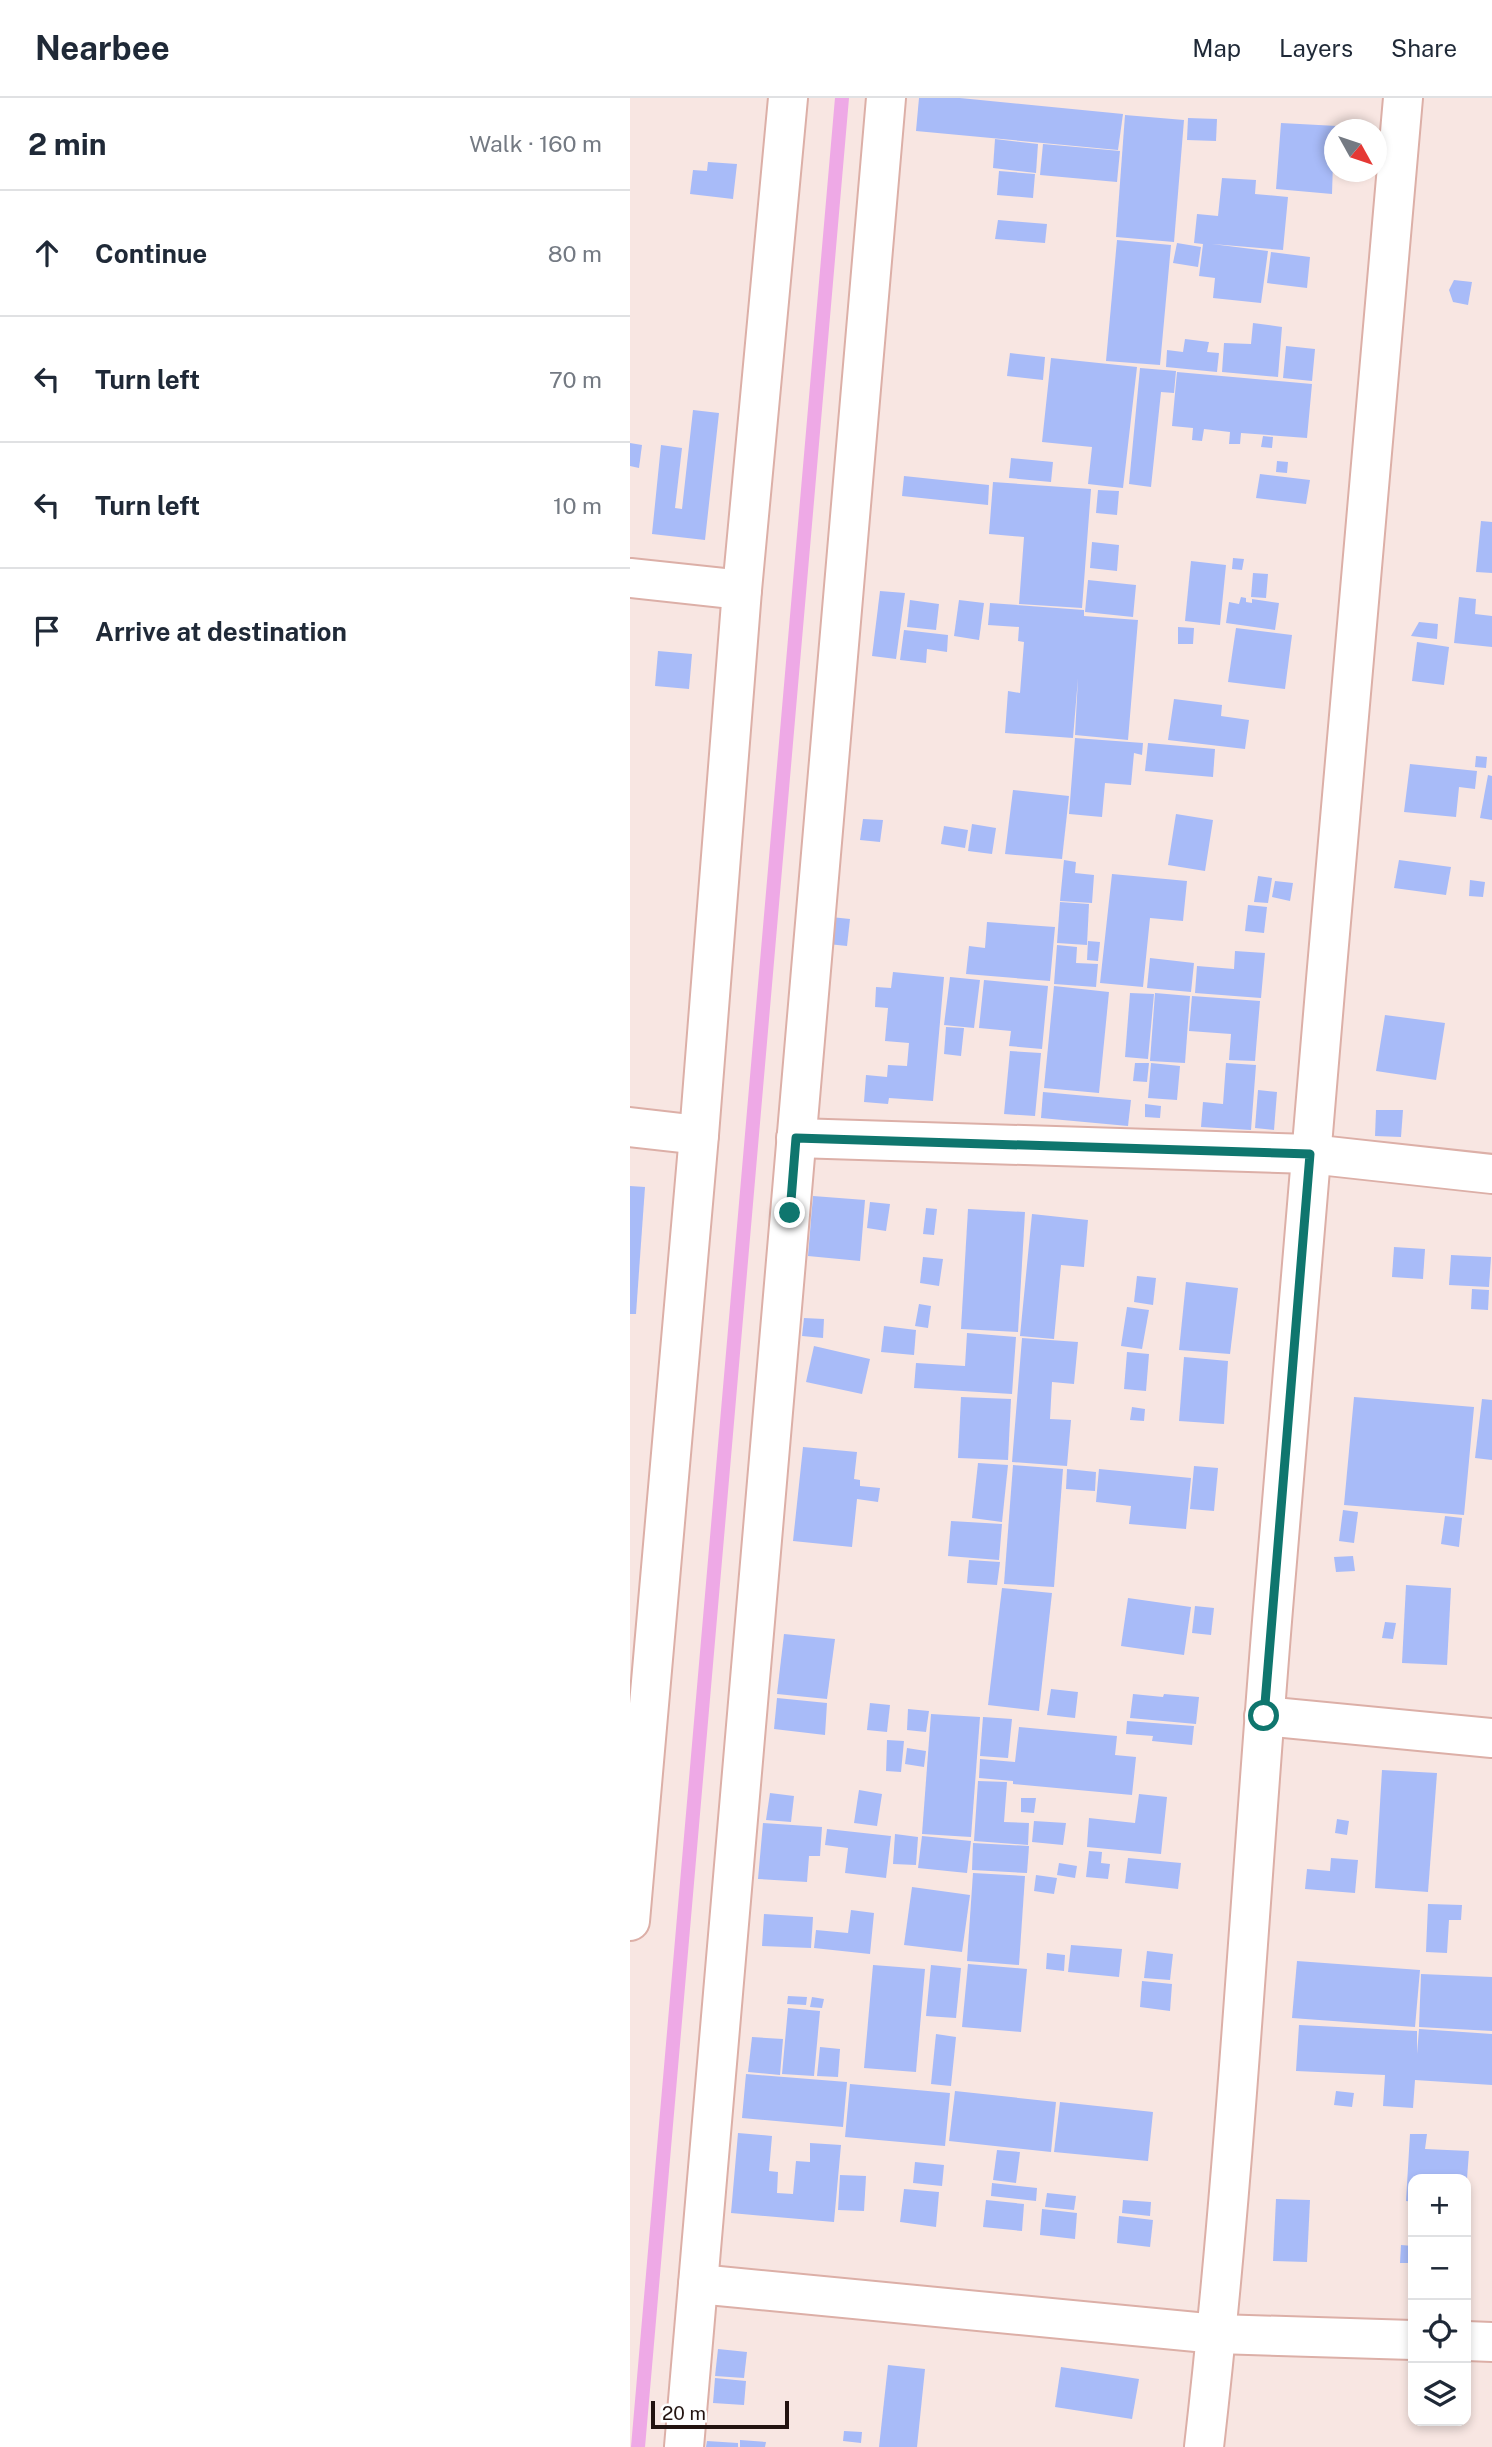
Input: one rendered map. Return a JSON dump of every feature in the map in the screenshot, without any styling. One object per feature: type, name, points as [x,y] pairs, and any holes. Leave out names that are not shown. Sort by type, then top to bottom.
[{"type":"street","points":[[630,1921],[699,1135],[742,590],[788,98]]},
{"type":"street","points":[[684,2447],[886,98]]},
{"type":"street","points":[[1204,2447],[1217,2334],[1310,1154],[1403,98]]},
{"type":"street","points":[[630,578],[742,590]]},
{"type":"street","points":[[630,1127],[699,1135]]},
{"type":"street","points":[[796,1138],[1310,1154],[1492,1174]]},
{"type":"street","points":[[1264,1716],[1492,1738]]},
{"type":"street","points":[[698,2284],[1217,2334],[1408,2340]]},
{"type":"street","points":[[1471,2341],[1492,2342]]},
{"type":"building","points":[[919,98],[960,98],[1123,114],[1118,150],[916,131]]},
{"type":"building","points":[[1125,115],[1184,120],[1174,242],[1116,237]]},
{"type":"building","points":[[1188,118],[1217,119],[1216,141],[1187,140]]},
{"type":"building","points":[[1281,123],[1324,125],[1324,182],[1332,182],[1332,194],[1276,189]]},
{"type":"building","points":[[995,139],[1038,144],[1036,173],[993,168]]},
{"type":"building","points":[[1043,144],[1120,151],[1117,182],[1040,175]]},
{"type":"building","points":[[708,162],[737,164],[733,199],[690,194],[693,170],[707,171]]},
{"type":"building","points":[[999,171],[1035,174],[1033,198],[997,195]]},
{"type":"building","points":[[1222,178],[1256,180],[1255,194],[1288,197],[1283,250],[1212,244],[1268,251],[1261,303],[1213,298],[1215,278],[1199,276],[1203,244],[1194,243],[1197,214],[1218,216]]},
{"type":"building","points":[[998,220],[1047,224],[1045,243],[995,239]]},
{"type":"building","points":[[1117,240],[1171,245],[1160,365],[1106,361]]},
{"type":"building","points":[[1177,243],[1201,247],[1198,267],[1173,263]]},
{"type":"building","points":[[1271,252],[1310,257],[1307,288],[1267,283]]},
{"type":"building","points":[[1454,280],[1472,282],[1468,305],[1453,302],[1449,290]]},
{"type":"building","points":[[1253,323],[1282,327],[1278,377],[1222,372],[1224,343],[1251,344]]},
{"type":"building","points":[[1185,339],[1209,342],[1207,352],[1219,353],[1217,372],[1166,367],[1167,350],[1183,352]]},
{"type":"building","points":[[1286,346],[1315,349],[1312,381],[1283,378]]},
{"type":"building","points":[[1010,353],[1045,357],[1043,380],[1007,376]]},
{"type":"building","points":[[1051,358],[1137,367],[1123,488],[1088,484],[1092,447],[1042,442]]},
{"type":"building","points":[[1140,368],[1176,371],[1174,393],[1161,392],[1151,487],[1129,484]]},
{"type":"building","points":[[1177,372],[1312,384],[1307,438],[1241,433],[1240,444],[1229,444],[1230,432],[1204,429],[1202,441],[1192,440],[1193,428],[1172,426]]},
{"type":"building","points":[[693,410],[719,413],[705,540],[652,534],[661,445],[682,448],[675,508],[682,509]]},
{"type":"building","points":[[1263,436],[1273,437],[1272,448],[1261,447]]},
{"type":"building","points":[[630,443],[642,445],[639,468],[630,466]]},
{"type":"building","points":[[1011,458],[1053,462],[1051,482],[1009,478]]},
{"type":"building","points":[[1277,461],[1288,462],[1287,473],[1276,472]]},
{"type":"building","points":[[1260,474],[1310,480],[1306,504],[1256,498]]},
{"type":"building","points":[[904,476],[989,485],[988,505],[902,496]]},
{"type":"building","points":[[993,482],[1091,489],[1082,608],[1019,604],[1024,537],[989,534]]},
{"type":"building","points":[[1098,490],[1119,491],[1117,515],[1096,513]]},
{"type":"building","points":[[1481,521],[1492,522],[1492,573],[1476,572]]},
{"type":"building","points":[[1092,542],[1119,545],[1117,571],[1090,568]]},
{"type":"building","points":[[1233,558],[1244,559],[1242,570],[1232,569]]},
{"type":"building","points":[[1191,561],[1226,565],[1220,625],[1185,621]]},
{"type":"building","points":[[1253,573],[1268,574],[1266,598],[1251,597]]},
{"type":"building","points":[[1088,580],[1136,585],[1133,617],[1085,612]]},
{"type":"building","points":[[880,591],[905,593],[896,659],[872,656]]},
{"type":"building","points":[[1241,597],[1252,603],[1252,599],[1279,603],[1275,630],[1226,623],[1229,602],[1239,604]]},
{"type":"building","points":[[1459,597],[1476,599],[1475,614],[1492,616],[1492,647],[1454,643]]},
{"type":"building","points":[[910,600],[939,604],[936,630],[907,627]]},
{"type":"building","points":[[959,600],[984,603],[979,640],[954,636]]},
{"type":"building","points":[[990,603],[1084,610],[1084,616],[1138,620],[1128,740],[1075,735],[1078,678],[1073,738],[1005,733],[1008,691],[1020,693],[1024,642],[1018,641],[1019,627],[988,625]]},
{"type":"building","points":[[1419,622],[1438,624],[1437,639],[1411,636]]},
{"type":"building","points":[[1178,627],[1194,628],[1193,644],[1178,644]]},
{"type":"building","points":[[1236,628],[1292,635],[1285,689],[1228,682]]},
{"type":"building","points":[[904,630],[948,635],[947,652],[927,649],[926,663],[900,660]]},
{"type":"building","points":[[1417,642],[1449,647],[1444,685],[1412,681]]},
{"type":"building","points":[[658,651],[692,654],[689,689],[655,686]]},
{"type":"building","points":[[1174,699],[1222,705],[1221,716],[1249,720],[1245,749],[1168,740]]},
{"type":"building","points":[[1075,738],[1143,743],[1142,755],[1134,753],[1131,785],[1105,783],[1102,817],[1069,814]]},
{"type":"building","points":[[1148,743],[1215,749],[1213,777],[1145,771]]},
{"type":"building","points":[[1476,756],[1487,757],[1486,768],[1475,767]]},
{"type":"building","points":[[1410,764],[1477,771],[1475,789],[1459,787],[1456,817],[1404,812]]},
{"type":"building","points":[[1488,775],[1492,776],[1492,820],[1480,818]]},
{"type":"building","points":[[1013,790],[1069,796],[1062,859],[1005,854]]},
{"type":"building","points":[[1176,814],[1213,820],[1205,871],[1168,865]]},
{"type":"building","points":[[863,819],[883,820],[880,842],[860,840]]},
{"type":"building","points":[[972,824],[996,828],[992,854],[968,851]]},
{"type":"building","points":[[944,826],[968,830],[965,848],[941,844]]},
{"type":"building","points":[[1064,860],[1076,862],[1075,873],[1094,875],[1092,903],[1060,901]]},
{"type":"building","points":[[1399,860],[1451,867],[1446,895],[1394,888]]},
{"type":"building","points":[[1112,874],[1187,881],[1183,921],[1150,918],[1143,987],[1100,983]]},
{"type":"building","points":[[1258,876],[1272,878],[1268,903],[1254,902]]},
{"type":"building","points":[[1470,880],[1485,882],[1483,897],[1469,896]]},
{"type":"building","points":[[1275,881],[1293,883],[1290,901],[1272,897]]},
{"type":"building","points":[[1060,902],[1089,904],[1087,945],[1057,943]]},
{"type":"building","points":[[1248,905],[1267,907],[1264,933],[1245,931]]},
{"type":"building","points":[[831,917],[850,919],[847,946],[828,944]]},
{"type":"building","points":[[987,922],[1055,927],[1050,981],[966,974],[969,946],[985,948]]},
{"type":"building","points":[[1088,941],[1100,942],[1098,961],[1087,960]]},
{"type":"building","points":[[1057,945],[1077,947],[1076,963],[1098,964],[1096,987],[1054,984]]},
{"type":"building","points":[[1235,951],[1265,953],[1261,998],[1195,993],[1197,966],[1234,969]]},
{"type":"building","points":[[1150,958],[1194,963],[1191,992],[1147,988]]},
{"type":"building","points":[[893,972],[944,977],[933,1101],[889,1098],[888,1104],[864,1102],[866,1075],[887,1077],[888,1065],[907,1066],[909,1043],[885,1041],[888,1008],[875,1007],[876,987],[891,988]]},
{"type":"building","points":[[950,977],[980,980],[974,1028],[944,1025]]},
{"type":"building","points":[[984,980],[1048,986],[1042,1049],[1009,1046],[1011,1031],[979,1028]]},
{"type":"building","points":[[1054,986],[1109,992],[1099,1093],[1044,1088]]},
{"type":"building","points":[[1130,993],[1154,994],[1148,1059],[1125,1057]]},
{"type":"building","points":[[1155,993],[1190,996],[1185,1063],[1150,1061]]},
{"type":"building","points":[[1192,996],[1260,1001],[1255,1061],[1229,1060],[1231,1034],[1189,1031]]},
{"type":"building","points":[[1385,1015],[1445,1023],[1436,1080],[1376,1071]]},
{"type":"building","points":[[946,1027],[964,1028],[961,1056],[944,1054]]},
{"type":"building","points":[[1010,1051],[1041,1053],[1035,1116],[1004,1114]]},
{"type":"building","points":[[1135,1063],[1149,1063],[1147,1082],[1133,1081]]},
{"type":"building","points":[[1151,1063],[1180,1066],[1177,1100],[1148,1098]]},
{"type":"building","points":[[1226,1063],[1256,1065],[1251,1130],[1201,1127],[1203,1102],[1223,1104]]},
{"type":"building","points":[[1258,1090],[1277,1092],[1274,1130],[1255,1128]]},
{"type":"building","points":[[1043,1092],[1131,1100],[1128,1126],[1041,1118]]},
{"type":"building","points":[[1145,1104],[1161,1106],[1160,1118],[1145,1117]]},
{"type":"building","points":[[1376,1110],[1403,1110],[1401,1137],[1375,1136]]},
{"type":"building","points":[[630,1186],[645,1187],[636,1314],[630,1314]]},
{"type":"building","points":[[813,1196],[865,1200],[860,1261],[808,1256]]},
{"type":"building","points":[[870,1202],[890,1204],[886,1231],[867,1228]]},
{"type":"building","points":[[926,1208],[937,1209],[934,1235],[923,1234]]},
{"type":"building","points":[[968,1209],[1025,1212],[1018,1332],[961,1329]]},
{"type":"building","points":[[1032,1214],[1088,1220],[1084,1267],[1061,1265],[1054,1339],[1020,1336]]},
{"type":"building","points":[[1394,1247],[1425,1249],[1423,1279],[1392,1277]]},
{"type":"building","points":[[1451,1255],[1491,1257],[1489,1287],[1449,1285]]},
{"type":"building","points":[[923,1257],[943,1259],[939,1286],[920,1283]]},
{"type":"building","points":[[1137,1276],[1156,1278],[1153,1305],[1134,1302]]},
{"type":"building","points":[[1186,1282],[1238,1288],[1230,1354],[1179,1350]]},
{"type":"building","points":[[1472,1289],[1489,1290],[1488,1310],[1471,1309]]},
{"type":"building","points":[[919,1304],[931,1306],[928,1328],[915,1326]]},
{"type":"building","points":[[1127,1307],[1149,1310],[1142,1349],[1121,1346]]},
{"type":"building","points":[[804,1318],[824,1319],[823,1338],[802,1336]]},
{"type":"building","points":[[884,1326],[916,1330],[914,1355],[881,1352]]},
{"type":"building","points":[[967,1333],[1016,1337],[1012,1394],[914,1388],[916,1363],[965,1366]]},
{"type":"building","points":[[1022,1338],[1078,1342],[1074,1384],[1052,1382],[1050,1419],[1071,1420],[1067,1466],[1012,1462]]},
{"type":"building","points":[[814,1346],[870,1359],[862,1394],[806,1382]]},
{"type":"building","points":[[1127,1352],[1149,1354],[1146,1391],[1124,1389]]},
{"type":"building","points":[[1184,1357],[1228,1361],[1224,1424],[1179,1421]]},
{"type":"building","points":[[961,1397],[1011,1399],[1008,1460],[958,1458]]},
{"type":"building","points":[[1354,1397],[1474,1407],[1464,1515],[1344,1505]]},
{"type":"building","points":[[1482,1399],[1492,1400],[1492,1460],[1475,1458]]},
{"type":"building","points":[[1132,1407],[1145,1409],[1144,1421],[1130,1420]]},
{"type":"building","points":[[803,1447],[857,1452],[854,1479],[860,1480],[860,1486],[880,1488],[878,1502],[857,1499],[852,1547],[793,1541]]},
{"type":"building","points":[[978,1463],[1008,1465],[1002,1522],[972,1518]]},
{"type":"building","points":[[1013,1465],[1063,1469],[1054,1587],[1004,1584]]},
{"type":"building","points":[[1194,1466],[1218,1468],[1214,1511],[1190,1509]]},
{"type":"building","points":[[1067,1469],[1096,1472],[1095,1491],[1066,1489]]},
{"type":"building","points":[[1099,1469],[1191,1478],[1186,1529],[1129,1524],[1131,1506],[1096,1502]]},
{"type":"building","points":[[1343,1510],[1358,1512],[1354,1543],[1339,1541]]},
{"type":"building","points":[[1445,1516],[1462,1518],[1459,1547],[1441,1544]]},
{"type":"building","points":[[951,1521],[1002,1524],[999,1560],[948,1556]]},
{"type":"building","points":[[1353,1556],[1355,1571],[1336,1572],[1334,1557]]},
{"type":"building","points":[[969,1560],[1000,1562],[997,1585],[967,1583]]},
{"type":"building","points":[[1406,1585],[1451,1588],[1447,1665],[1402,1663]]},
{"type":"building","points":[[1002,1588],[1052,1593],[1039,1711],[988,1705]]},
{"type":"building","points":[[1128,1598],[1191,1607],[1184,1655],[1121,1646]]},
{"type":"building","points":[[1195,1606],[1214,1608],[1211,1635],[1192,1633]]},
{"type":"building","points":[[1385,1622],[1396,1623],[1393,1639],[1382,1638]]},
{"type":"building","points":[[784,1634],[835,1639],[827,1699],[777,1694]]},
{"type":"building","points":[[1051,1689],[1078,1692],[1075,1718],[1047,1715]]},
{"type":"building","points":[[1133,1694],[1199,1697],[1196,1724],[1130,1718]]},
{"type":"building","points":[[777,1698],[827,1703],[825,1735],[774,1729]]},
{"type":"building","points":[[870,1703],[890,1705],[887,1732],[867,1730]]},
{"type":"building","points":[[908,1709],[929,1711],[926,1732],[907,1730]]},
{"type":"building","points":[[931,1714],[980,1717],[971,1837],[922,1834]]},
{"type":"building","points":[[983,1717],[1012,1719],[1008,1758],[980,1756]]},
{"type":"building","points":[[1127,1721],[1194,1726],[1192,1745],[1152,1741],[1153,1736],[1126,1734]]},
{"type":"building","points":[[1019,1727],[1117,1736],[1115,1755],[1136,1757],[1132,1795],[1013,1784],[1013,1781],[979,1778],[980,1759],[1015,1762]]},
{"type":"building","points":[[887,1740],[904,1741],[901,1772],[886,1771]]},
{"type":"building","points":[[907,1748],[926,1751],[924,1767],[905,1764]]},
{"type":"building","points":[[1382,1770],[1437,1773],[1428,1892],[1375,1888]]},
{"type":"building","points":[[978,1781],[1007,1782],[1004,1822],[1029,1823],[1028,1845],[974,1841]]},
{"type":"building","points":[[859,1790],[882,1794],[877,1826],[854,1823]]},
{"type":"building","points":[[770,1793],[794,1796],[791,1822],[766,1820]]},
{"type":"building","points":[[1139,1794],[1167,1797],[1161,1854],[1087,1847],[1089,1818],[1135,1823]]},
{"type":"building","points":[[1021,1798],[1036,1798],[1034,1813],[1021,1812]]},
{"type":"building","points":[[1337,1819],[1349,1821],[1347,1835],[1335,1833]]},
{"type":"building","points":[[1034,1821],[1066,1823],[1063,1845],[1032,1842]]},
{"type":"building","points":[[763,1823],[822,1827],[820,1856],[809,1856],[807,1882],[758,1879]]},
{"type":"building","points":[[827,1829],[891,1836],[886,1878],[845,1873],[848,1848],[825,1845]]},
{"type":"building","points":[[895,1834],[918,1837],[916,1865],[893,1864]]},
{"type":"building","points":[[922,1836],[971,1841],[967,1873],[918,1868]]},
{"type":"building","points":[[973,1843],[1029,1846],[1027,1873],[972,1870]]},
{"type":"building","points":[[1089,1851],[1102,1852],[1101,1863],[1110,1864],[1108,1879],[1086,1877]]},
{"type":"building","points":[[1128,1858],[1181,1863],[1178,1889],[1125,1883]]},
{"type":"building","points":[[1331,1858],[1358,1860],[1355,1893],[1305,1889],[1307,1869],[1330,1871]]},
{"type":"building","points":[[1059,1863],[1077,1866],[1075,1878],[1057,1875]]},
{"type":"building","points":[[973,1873],[1025,1876],[1019,1965],[967,1961]]},
{"type":"building","points":[[1036,1875],[1057,1878],[1054,1894],[1034,1891]]},
{"type":"building","points":[[912,1887],[970,1895],[962,1952],[904,1945]]},
{"type":"building","points":[[1428,1904],[1462,1905],[1461,1920],[1449,1920],[1447,1953],[1426,1952]]},
{"type":"building","points":[[851,1910],[874,1913],[870,1954],[814,1948],[816,1930],[848,1933]]},
{"type":"building","points":[[764,1914],[813,1917],[811,1948],[762,1946]]},
{"type":"building","points":[[1071,1945],[1122,1949],[1119,1977],[1068,1972]]},
{"type":"building","points":[[1147,1951],[1173,1954],[1170,1980],[1144,1978]]},
{"type":"building","points":[[1047,1953],[1065,1955],[1064,1971],[1046,1969]]},
{"type":"building","points":[[1297,1961],[1420,1970],[1415,2027],[1292,2018]]},
{"type":"building","points":[[968,1964],[1027,1969],[1021,2032],[962,2027]]},
{"type":"building","points":[[873,1965],[925,1969],[916,2072],[864,2068]]},
{"type":"building","points":[[931,1965],[961,1968],[956,2018],[926,2016]]},
{"type":"building","points":[[1421,1974],[1492,1977],[1492,2031],[1419,2027]]},
{"type":"building","points":[[1142,1981],[1172,1984],[1170,2011],[1140,2007]]},
{"type":"building","points":[[788,1996],[807,1997],[806,2005],[787,2004]]},
{"type":"building","points":[[812,1997],[824,1999],[822,2008],[810,2007]]},
{"type":"building","points":[[788,2008],[820,2011],[814,2076],[782,2074]]},
{"type":"building","points":[[1299,2025],[1417,2031],[1417,2054],[1419,2029],[1492,2034],[1492,2085],[1415,2080],[1413,2108],[1383,2106],[1385,2075],[1296,2071]]},
{"type":"building","points":[[936,2034],[956,2037],[951,2086],[931,2084]]},
{"type":"building","points":[[752,2037],[783,2039],[780,2075],[748,2072]]},
{"type":"building","points":[[820,2047],[840,2049],[838,2077],[817,2076]]},
{"type":"building","points":[[746,2074],[847,2082],[843,2127],[742,2118]]},
{"type":"building","points":[[850,2084],[950,2093],[945,2146],[845,2137]]},
{"type":"building","points":[[955,2091],[1056,2102],[1051,2152],[949,2141]]},
{"type":"building","points":[[1336,2091],[1354,2093],[1352,2107],[1334,2105]]},
{"type":"building","points":[[1060,2102],[1153,2112],[1148,2161],[1054,2152]]},
{"type":"building","points":[[738,2133],[772,2136],[769,2171],[778,2172],[777,2193],[793,2194],[796,2161],[810,2162],[810,2143],[841,2145],[834,2222],[731,2213]]},
{"type":"building","points":[[1410,2134],[1427,2134],[1425,2149],[1469,2151],[1467,2174],[1408,2174],[1406,2201]]},
{"type":"building","points":[[997,2150],[1020,2152],[1016,2183],[993,2180]]},
{"type":"building","points":[[915,2162],[944,2165],[942,2186],[913,2183]]},
{"type":"building","points":[[840,2175],[866,2176],[864,2211],[838,2210]]},
{"type":"building","points":[[992,2183],[1037,2188],[1036,2201],[991,2196]]},
{"type":"building","points":[[904,2189],[939,2192],[936,2227],[900,2222]]},
{"type":"building","points":[[1047,2193],[1076,2196],[1074,2210],[1045,2207]]},
{"type":"building","points":[[1276,2199],[1310,2200],[1307,2262],[1273,2261]]},
{"type":"building","points":[[986,2200],[1024,2204],[1022,2231],[983,2227]]},
{"type":"building","points":[[1123,2200],[1151,2202],[1150,2216],[1122,2213]]},
{"type":"building","points":[[1042,2209],[1077,2213],[1075,2239],[1040,2235]]},
{"type":"building","points":[[1119,2216],[1153,2220],[1150,2247],[1117,2243]]},
{"type":"building","points":[[1401,2245],[1408,2246],[1408,2263],[1400,2263]]},
{"type":"building","points":[[718,2349],[747,2352],[744,2378],[715,2376]]},
{"type":"building","points":[[888,2365],[925,2369],[917,2447],[879,2447]]},
{"type":"building","points":[[1061,2367],[1139,2379],[1132,2419],[1055,2407]]},
{"type":"building","points":[[715,2378],[746,2381],[744,2405],[713,2403]]},
{"type":"building","points":[[844,2431],[862,2432],[861,2443],[843,2441]]},
{"type":"building","points":[[740,2440],[766,2442],[765,2447],[740,2447]]},
{"type":"building","points":[[707,2441],[738,2443],[738,2447],[706,2447]]},
{"type":"waterway","points":[[638,2447],[842,98]]},
{"type":"route","points":[[790,1213],[796,1138],[1310,1154],[1264,1716]]}]
